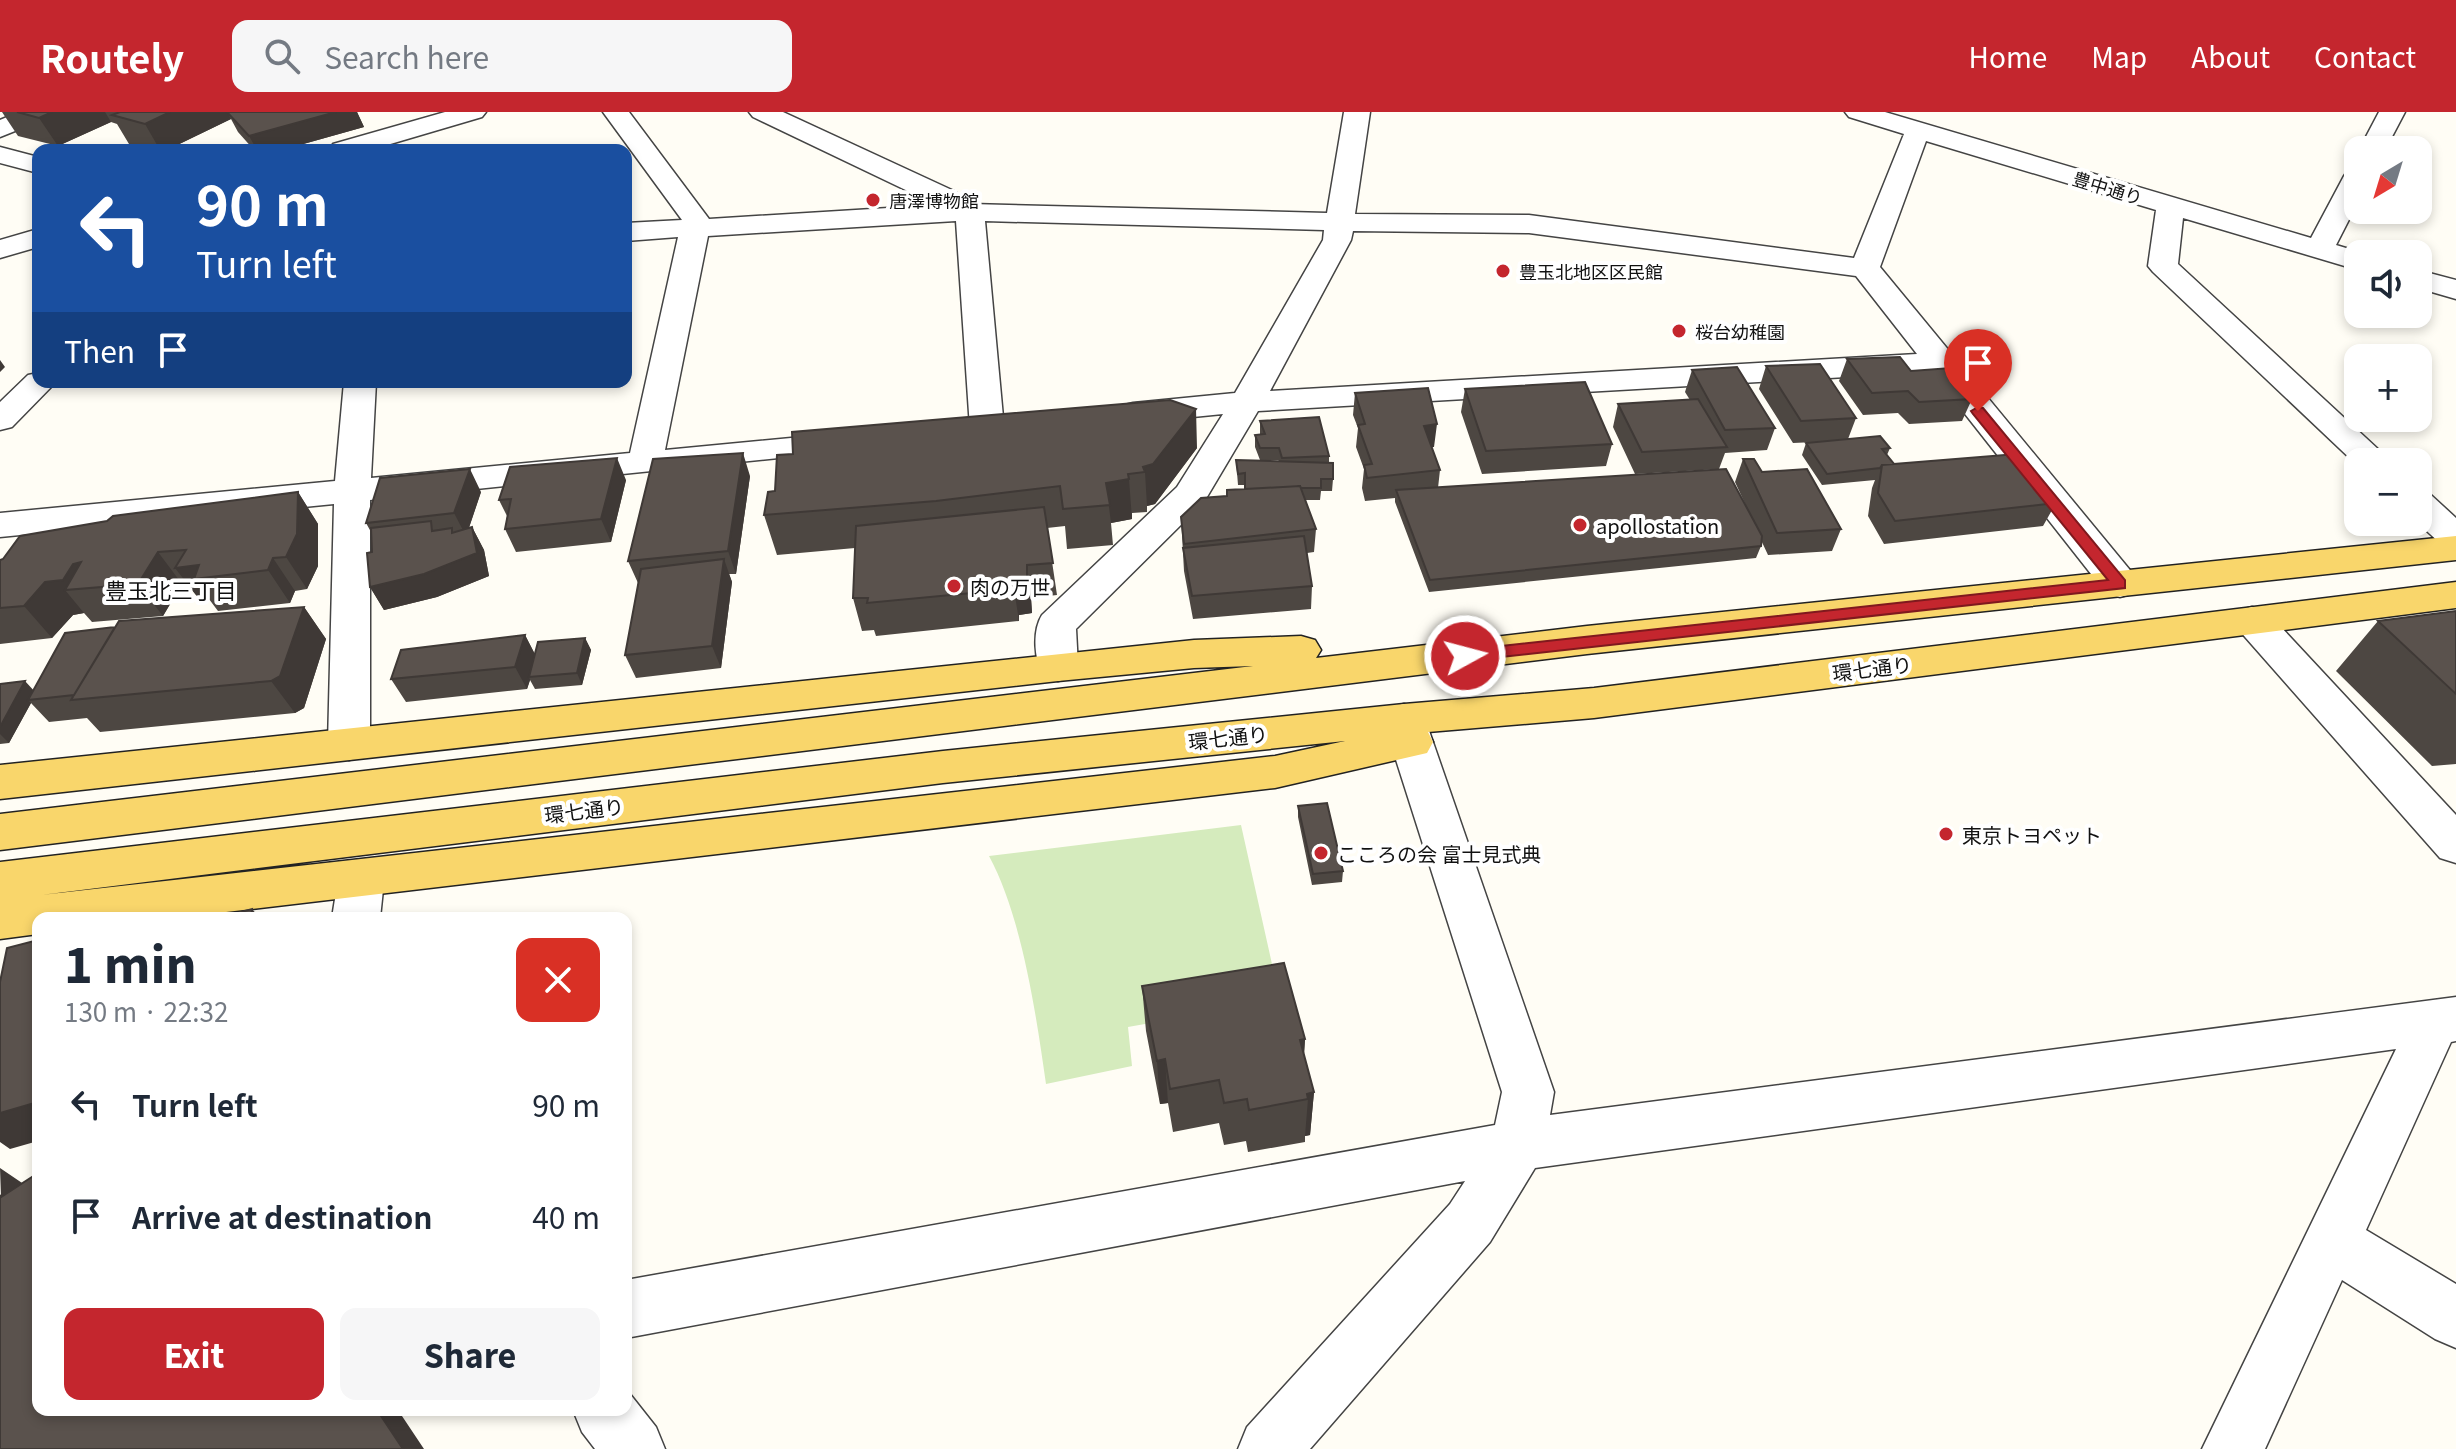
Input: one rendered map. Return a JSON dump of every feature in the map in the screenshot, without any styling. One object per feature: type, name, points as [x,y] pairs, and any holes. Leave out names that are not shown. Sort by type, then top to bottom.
[{"type":"main road","points":[[0,832],[1587,640],[2456,548]]},
{"type":"main road","name":"環七通り","points":[[0,881],[943,767],[1408,730],[1594,703],[2456,595]]},
{"type":"main road","points":[[0,782],[1194,654],[1587,640]]},
{"type":"main road","points":[[126,912],[359,899],[1275,772],[1408,730]]},
{"type":"main road","points":[[0,919],[32,917]]},
{"type":"street","points":[[0,129],[41,112]]},
{"type":"street","points":[[363,144],[473,112]]},
{"type":"street","points":[[616,112],[698,227],[645,463]]},
{"type":"street","points":[[762,112],[944,197],[964,212],[972,223],[987,428]]},
{"type":"street","name":"豊中通り","points":[[1858,112],[1943,130],[2171,205],[2344,257]]},
{"type":"street","points":[[2379,136],[2392,112]]},
{"type":"street","points":[[1058,667],[1056,625],[1191,494],[1247,402],[1337,240],[1349,114]]},
{"type":"street","points":[[1865,268],[1913,141],[1943,130]]},
{"type":"street","points":[[0,155],[32,163]]},
{"type":"street","points":[[2319,249],[2344,202]]},
{"type":"street","points":[[2171,205],[2163,266],[2359,448]]},
{"type":"street","points":[[632,232],[964,212],[1529,224],[1865,268],[2120,584]]},
{"type":"street","points":[[0,249],[32,240]]},
{"type":"street","points":[[2432,283],[2456,290]]},
{"type":"street","points":[[1109,416],[1247,402],[1938,362]]},
{"type":"street","points":[[0,420],[34,388]]},
{"type":"street","points":[[349,744],[352,491],[360,388]]},
{"type":"street","points":[[0,525],[882,439]]},
{"type":"street","points":[[2432,516],[2456,538]]},
{"type":"street","points":[[2252,620],[2456,845]]},
{"type":"street","points":[[1286,1443],[1470,1223],[1518,1147],[1528,1092],[1408,730]]},
{"type":"street","points":[[632,1308],[1573,1136],[2445,1021]]},
{"type":"street","points":[[2233,1449],[2332,1241],[2445,1021]]},
{"type":"street","points":[[2332,1241],[2456,1318]]},
{"type":"street","points":[[609,1416],[634,1449]]},
{"type":"green space","points":[[1241,825],[1280,1000],[1128,1027],[1132,1066],[1046,1084],[1019,936],[1001,880],[989,856]]},
{"type":"building","points":[[17,112],[52,112],[39,118]]},
{"type":"building","points":[[120,112],[170,112],[145,124],[112,115]]},
{"type":"building","points":[[227,112],[336,112],[249,136]]},
{"type":"building","points":[[1900,357],[1911,371],[1951,368],[1972,399],[1919,402],[1908,391],[1872,393],[1847,359]]},
{"type":"building","points":[[1820,364],[1856,418],[1801,421],[1766,366]]},
{"type":"building","points":[[1737,367],[1775,428],[1725,430],[1692,370]]},
{"type":"building","points":[[1585,382],[1612,444],[1486,451],[1465,389]]},
{"type":"building","points":[[1428,388],[1437,424],[1424,426],[1440,470],[1367,478],[1364,465],[1372,464],[1358,425],[1365,424],[1355,393]]},
{"type":"building","points":[[1698,399],[1727,447],[1642,452],[1618,404]]},
{"type":"building","points":[[1170,400],[1196,409],[1153,464],[1143,467],[1145,472],[1128,474],[1129,479],[1106,483],[1110,505],[1063,509],[1060,486],[936,501],[764,515],[768,492],[775,491],[777,455],[793,454],[792,432]]},
{"type":"building","points":[[1319,417],[1329,456],[1282,458],[1279,448],[1260,448],[1255,435],[1265,434],[1260,421]]},
{"type":"building","points":[[1880,436],[1890,448],[1882,449],[1894,464],[1827,474],[1806,443]]},
{"type":"building","points":[[743,453],[728,551],[628,561],[653,459]]},
{"type":"building","points":[[2017,454],[2056,503],[1895,521],[1878,493],[1882,465]]},
{"type":"building","points":[[617,458],[601,519],[505,529],[511,499],[499,500],[510,467]]},
{"type":"building","points":[[1743,459],[1754,459],[1762,472],[1807,469],[1841,529],[1777,533]]},
{"type":"building","points":[[1236,460],[1333,463],[1333,479],[1321,479],[1321,488],[1245,489],[1245,473],[1238,474]]},
{"type":"building","points":[[470,469],[454,513],[366,523],[380,478]]},
{"type":"building","points":[[1726,469],[1762,536],[1761,546],[1430,580],[1396,490]]},
{"type":"building","points":[[1300,486],[1316,529],[1184,544],[1181,517],[1201,498],[1227,496],[1227,490]]},
{"type":"building","points":[[298,492],[297,534],[286,557],[273,558],[268,570],[194,579],[199,565],[175,568],[186,550],[158,552],[138,584],[65,590],[81,562],[73,564],[63,580],[45,582],[24,606],[0,608],[0,560],[20,536],[107,521],[113,516]]},
{"type":"building","points":[[1044,507],[1053,563],[1027,565],[1027,581],[1014,583],[1014,589],[867,603],[868,598],[853,598],[856,526]]},
{"type":"building","points":[[431,521],[432,531],[452,528],[452,533],[472,527],[477,553],[424,574],[370,587],[367,553],[372,552],[371,528]]},
{"type":"building","points":[[1304,536],[1312,586],[1192,596],[1183,548]]},
{"type":"building","points":[[724,559],[712,646],[625,655],[641,569]]},
{"type":"building","points":[[304,607],[280,676],[271,681],[71,700],[119,621]]},
{"type":"building","points":[[2456,611],[2456,694],[2378,621]]},
{"type":"building","points":[[115,627],[74,695],[28,700],[65,633]]},
{"type":"building","points":[[525,635],[515,667],[391,679],[401,650]]},
{"type":"building","points":[[585,638],[577,673],[529,677],[538,642]]},
{"type":"building","points":[[25,681],[0,727],[0,684]]},
{"type":"building","points":[[1327,803],[1343,871],[1313,874],[1298,806]]},
{"type":"building","points":[[32,942],[32,1104],[0,1113],[0,982],[7,948]]},
{"type":"building","points":[[1284,963],[1305,1039],[1300,1040],[1314,1092],[1307,1094],[1308,1099],[1249,1110],[1247,1099],[1224,1103],[1219,1080],[1170,1089],[1165,1059],[1157,1061],[1142,986]]},
{"type":"building","points":[[32,1177],[32,1416],[381,1416],[403,1449],[0,1449],[1,1197]]},
{"type":"place","name":"唐澤博物館","points":[[873,200]]},
{"type":"place","name":"豊玉北地区区民館","points":[[1503,271]]},
{"type":"place","name":"桜台幼稚園","points":[[1679,331]]},
{"type":"place","name":"apollostation","points":[[1580,525]]},
{"type":"place","name":"肉の万世","points":[[954,586]]},
{"type":"place","name":"東京トヨペット","points":[[1946,834]]},
{"type":"place","name":"こころの会 富士見式典","points":[[1321,853]]},
{"type":"district","name":"豊玉北三丁目","points":[[171,589]]},
{"type":"route","points":[[1465,656],[1587,640],[2120,584],[1978,411]]}]
